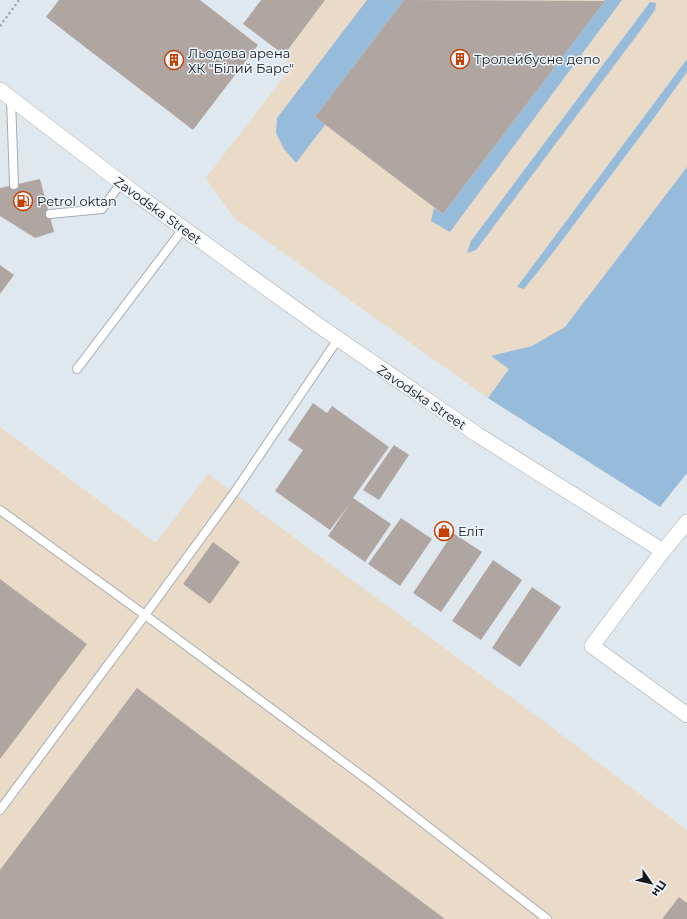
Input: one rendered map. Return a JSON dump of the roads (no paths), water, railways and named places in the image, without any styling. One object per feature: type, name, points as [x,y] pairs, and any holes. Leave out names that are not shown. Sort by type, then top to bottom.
[{"type":"street","name":"Zavodska Street","points":[[6,94],[121,183],[338,339],[478,435],[664,551]]},
{"type":"street","points":[[687,522],[592,646],[687,715]]},
{"type":"lane","points":[[6,94],[14,185]]},
{"type":"lane","points":[[50,214],[102,209],[121,183]]},
{"type":"lane","points":[[77,369],[183,228]]},
{"type":"lane","points":[[0,810],[234,493],[338,339]]},
{"type":"lane","points":[[0,510],[145,615],[373,784],[547,919]]},
{"type":"place","name":"Тролейбусне депо","points":[[460,59]]},
{"type":"place","name":"Льодова арена ХК \"Білий Барс\"","points":[[174,60]]},
{"type":"place","name":"Petrol oktan","points":[[23,201]]},
{"type":"place","name":"Еліт","points":[[444,531]]}]
